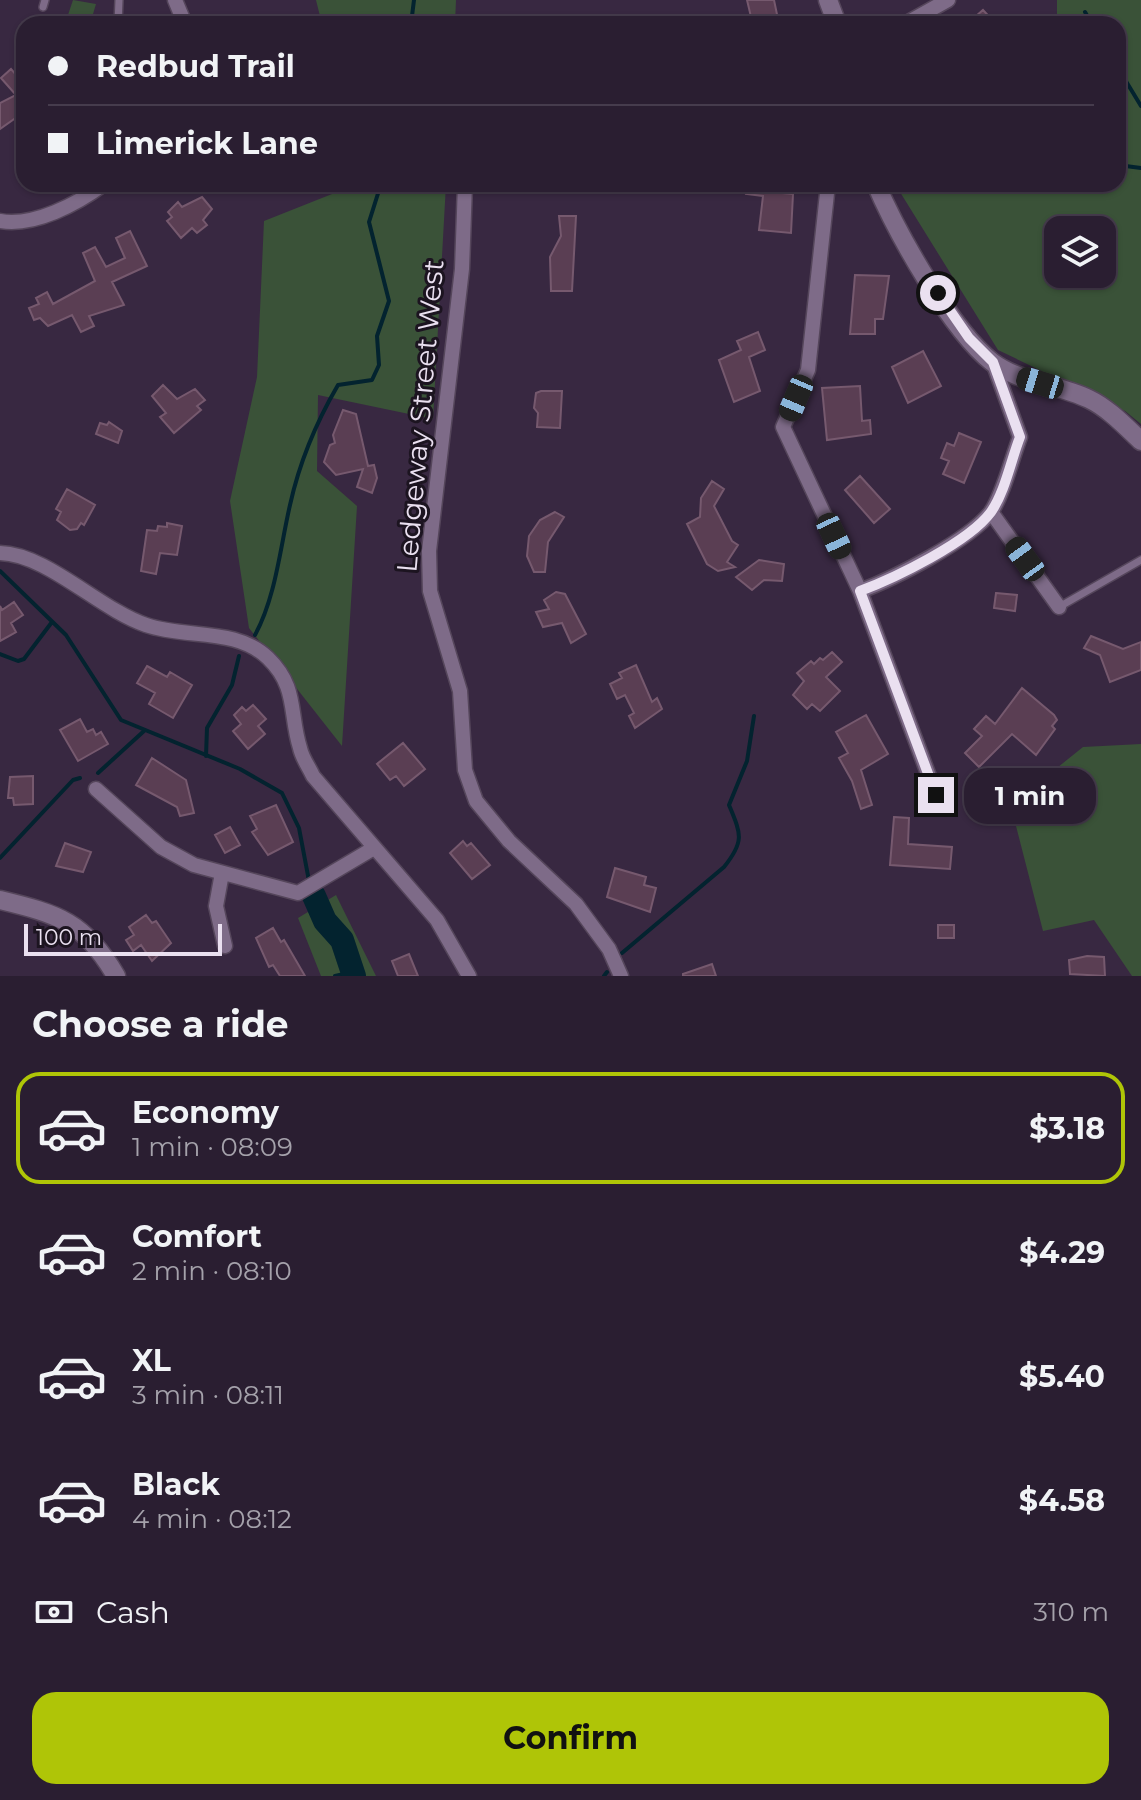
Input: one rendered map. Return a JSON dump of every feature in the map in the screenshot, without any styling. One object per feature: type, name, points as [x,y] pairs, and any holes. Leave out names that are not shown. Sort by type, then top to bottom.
[{"type":"street","points":[[919,16],[948,0]]},
{"type":"street","points":[[0,221],[11,223],[57,211],[90,192]]},
{"type":"street","name":"Ledgeway Street West","points":[[465,192],[462,269],[429,551],[430,591],[460,691],[465,770],[485,815],[576,904],[609,949],[621,976]]},
{"type":"street","points":[[827,192],[808,370],[783,427],[860,591],[936,795]]},
{"type":"street","points":[[880,192],[922,271],[969,338],[993,362],[1023,378],[1090,400],[1141,441]]},
{"type":"street","points":[[860,591],[895,578],[954,542],[991,512],[1020,437],[993,362]]},
{"type":"street","points":[[991,512],[1059,607]]},
{"type":"street","points":[[0,553],[14,553],[36,562],[111,611],[149,626],[229,639],[261,653],[290,687],[300,749],[313,776],[437,920],[469,976]]},
{"type":"street","points":[[96,789],[161,847],[194,865],[298,893],[374,848]]},
{"type":"street","points":[[222,873],[216,906],[225,946]]},
{"type":"street","points":[[0,900],[39,909],[79,928],[94,942],[116,976]]},
{"type":"lane","points":[[1059,607],[1141,560]]},
{"type":"green space","points":[[73,0],[96,4],[92,16],[68,16]]},
{"type":"green space","points":[[316,0],[456,0],[455,16],[320,16]]},
{"type":"green space","points":[[1057,0],[1141,0],[1141,424],[1125,411],[998,350],[900,192],[1126,192],[1126,16],[1057,16]]},
{"type":"green space","points":[[446,192],[433,419],[318,395],[317,471],[357,506],[342,746],[249,628],[230,501],[257,377],[264,221],[332,194]]},
{"type":"green space","points":[[1141,744],[1141,976],[1132,976],[1094,920],[1043,931],[1016,826],[1037,784],[1083,747]]},
{"type":"green space","points":[[336,895],[376,976],[321,976],[298,918]]},
{"type":"building","points":[[747,0],[774,0],[777,16],[751,16]]},
{"type":"building","points":[[11,69],[16,75],[16,95],[1,78]]},
{"type":"building","points":[[16,95],[16,118],[0,129],[0,103]]},
{"type":"building","points":[[746,194],[793,194],[791,233],[759,230],[763,196]]},
{"type":"building","points":[[202,197],[212,209],[203,220],[207,225],[197,233],[192,228],[181,238],[167,221],[172,217],[168,212],[178,202],[182,207]]},
{"type":"building","points":[[559,216],[576,216],[572,291],[551,291],[550,257],[561,236]]},
{"type":"building","points":[[130,231],[147,266],[112,282],[124,305],[89,316],[94,326],[81,332],[72,315],[48,326],[40,318],[34,320],[29,308],[39,304],[36,298],[47,292],[53,304],[95,281],[83,253],[95,247],[106,267],[125,258],[116,238]]},
{"type":"building","points":[[855,275],[889,276],[883,319],[875,319],[875,334],[850,334]]},
{"type":"building","points":[[758,332],[765,350],[749,357],[760,391],[734,402],[719,360],[741,350],[737,341]]},
{"type":"building","points":[[923,351],[941,386],[908,403],[892,367]]},
{"type":"building","points":[[163,385],[177,399],[195,389],[205,400],[197,406],[201,410],[174,433],[160,417],[166,413],[152,396]]},
{"type":"building","points":[[860,386],[862,421],[870,420],[871,434],[827,440],[822,388]]},
{"type":"building","points":[[562,391],[560,428],[537,427],[538,413],[534,408],[536,393]]},
{"type":"building","points":[[343,410],[356,414],[368,466],[374,465],[377,478],[372,493],[357,487],[363,469],[336,475],[324,462],[330,445],[335,443],[333,435]]},
{"type":"building","points":[[109,422],[122,431],[118,443],[96,434],[100,423],[107,425]]},
{"type":"building","points":[[959,433],[981,442],[964,483],[943,474],[949,461],[941,458],[947,443],[954,446]]},
{"type":"building","points":[[860,476],[890,509],[874,523],[845,490]]},
{"type":"building","points":[[712,481],[724,489],[714,506],[732,541],[738,545],[727,562],[735,567],[718,571],[707,564],[687,524],[700,517],[701,498]]},
{"type":"building","points":[[67,489],[95,505],[84,525],[81,523],[77,529],[70,530],[57,520],[61,512],[56,509]]},
{"type":"building","points":[[555,512],[564,517],[548,542],[545,572],[534,572],[527,556],[529,536],[540,520]]},
{"type":"building","points":[[167,523],[182,526],[177,555],[160,553],[156,574],[141,571],[147,530],[157,531],[158,526],[167,527]]},
{"type":"building","points":[[759,560],[784,564],[782,581],[764,580],[752,590],[736,577]]},
{"type":"building","points":[[556,592],[565,594],[586,634],[571,643],[562,623],[543,627],[536,612],[549,609],[544,600]]},
{"type":"building","points":[[996,593],[1017,595],[1015,611],[994,608]]},
{"type":"building","points":[[14,602],[23,615],[11,623],[16,632],[0,641],[0,606],[2,610]]},
{"type":"building","points":[[1091,636],[1123,649],[1141,642],[1141,670],[1110,682],[1100,655],[1084,648]]},
{"type":"building","points":[[832,652],[842,662],[826,677],[840,691],[820,711],[812,704],[807,709],[793,695],[804,681],[797,673],[811,661],[814,664]]},
{"type":"building","points":[[636,665],[652,702],[657,698],[662,709],[635,728],[629,716],[634,713],[625,695],[617,699],[610,684],[622,678],[619,673]]},
{"type":"building","points":[[147,666],[167,677],[170,672],[192,685],[173,718],[149,704],[155,693],[137,683]]},
{"type":"building","points":[[1022,688],[1054,715],[1057,720],[1052,726],[1055,729],[1036,755],[1012,734],[979,767],[965,753],[982,736],[974,729],[986,716],[995,724]]},
{"type":"building","points":[[253,705],[266,719],[258,726],[265,734],[248,749],[233,731],[241,724],[234,715],[242,707],[246,711]]},
{"type":"building","points":[[866,715],[888,754],[861,770],[872,805],[861,809],[852,781],[839,758],[848,753],[836,732]]},
{"type":"building","points":[[80,719],[87,732],[93,729],[96,735],[101,732],[108,744],[78,761],[60,730]]},
{"type":"building","points":[[403,743],[425,769],[404,786],[396,776],[390,780],[377,764]]},
{"type":"building","points":[[152,758],[186,780],[194,813],[180,816],[177,807],[136,785]]},
{"type":"building","points":[[33,776],[33,804],[14,805],[13,798],[8,798],[10,777]]},
{"type":"building","points":[[276,805],[293,842],[268,855],[252,832],[257,829],[250,816]]},
{"type":"building","points":[[894,817],[909,818],[908,844],[952,847],[950,869],[890,865]]},
{"type":"building","points":[[230,827],[240,845],[225,853],[215,835]]},
{"type":"building","points":[[463,841],[467,846],[471,843],[490,865],[472,879],[450,853]]},
{"type":"building","points":[[65,843],[91,852],[83,872],[56,866]]},
{"type":"building","points":[[615,868],[646,877],[644,885],[656,888],[650,912],[607,897]]},
{"type":"building","points":[[146,915],[152,923],[156,921],[171,943],[152,961],[141,945],[133,951],[126,940],[134,935],[129,927]]},
{"type":"building","points":[[938,925],[954,925],[954,938],[938,938]]},
{"type":"building","points":[[273,928],[281,942],[284,940],[305,976],[280,976],[273,965],[269,967],[256,938]]},
{"type":"building","points":[[409,954],[418,976],[398,976],[392,961]]},
{"type":"building","points":[[1087,956],[1104,957],[1105,976],[1070,974],[1069,960]]},
{"type":"building","points":[[712,964],[716,976],[683,976],[683,974]]},
{"type":"waterway","points":[[412,16],[414,0]]},
{"type":"waterway","points":[[1085,12],[1087,16]]},
{"type":"waterway","points":[[1126,81],[1141,106]]},
{"type":"waterway","points":[[1126,166],[1141,168]]},
{"type":"waterway","points":[[255,635],[273,588],[298,474],[316,428],[338,385],[372,380],[379,365],[377,336],[389,301],[369,222],[378,192]]},
{"type":"waterway","points":[[0,571],[66,635],[121,720],[240,769],[282,793],[299,828],[309,881]]},
{"type":"waterway","points":[[0,654],[18,661],[24,659],[52,622]]},
{"type":"waterway","points":[[206,756],[207,728],[232,685],[239,656]]},
{"type":"waterway","points":[[622,953],[724,867],[735,850],[739,837],[729,805],[747,761],[754,716]]},
{"type":"waterway","points":[[98,773],[144,731]]},
{"type":"waterway","points":[[0,858],[73,780],[80,778]]},
{"type":"waterway","points":[[314,896],[325,921],[342,940],[354,976]]},
{"type":"waterway","points":[[335,976],[353,972]]},
{"type":"waterway","points":[[604,976],[607,972]]},
{"type":"route","points":[[936,795],[860,591],[895,578],[954,542],[991,512],[1020,437],[993,362],[969,338],[938,293]]}]
